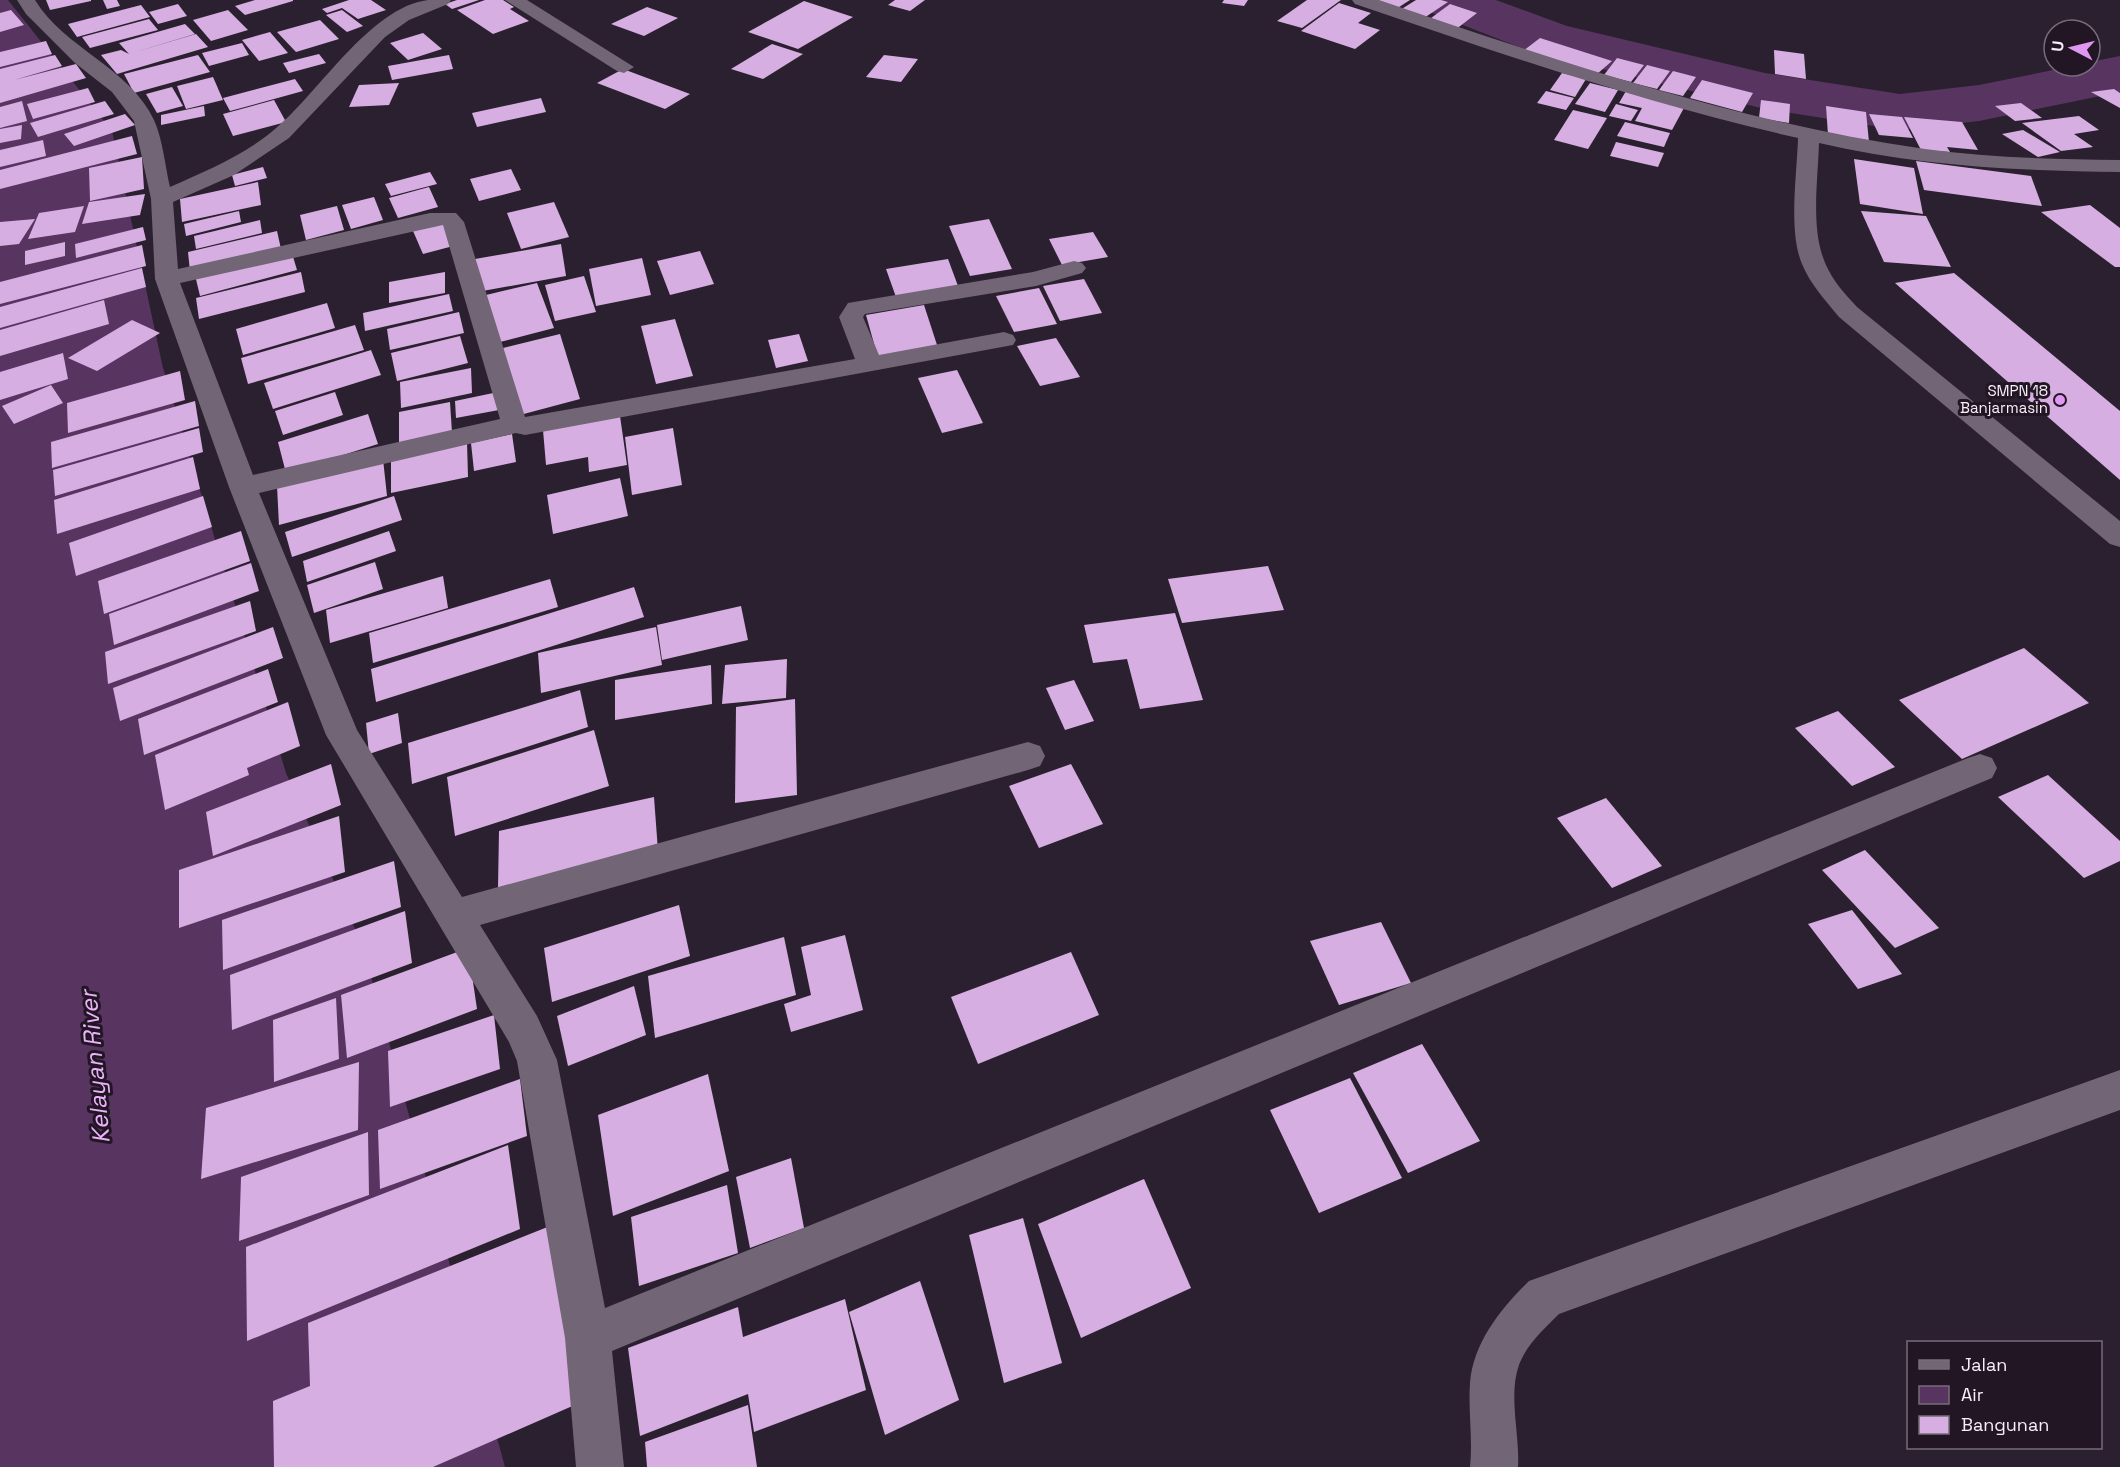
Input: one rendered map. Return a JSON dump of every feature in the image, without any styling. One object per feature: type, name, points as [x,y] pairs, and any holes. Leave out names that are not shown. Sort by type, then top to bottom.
[{"type":"street","points":[[26,0],[32,10],[74,51],[119,88],[135,106],[144,121],[162,199],[167,279],[243,487],[343,735],[522,1029],[537,1060],[588,1338],[600,1467]]},
{"type":"street","points":[[162,199],[226,170],[282,135],[378,33],[403,16],[442,0]]},
{"type":"street","points":[[514,0],[624,67]]},
{"type":"street","points":[[1361,0],[1632,88],[1809,136],[1934,157],[2061,166],[2120,166]]},
{"type":"street","points":[[1809,136],[1808,238],[1811,257],[1825,285],[1848,312],[2120,537]]},
{"type":"street","points":[[167,279],[309,245],[448,218],[453,222],[516,424]]},
{"type":"street","points":[[870,364],[851,317],[857,308],[1036,279],[1074,268]]},
{"type":"street","points":[[243,487],[516,424],[537,425],[1004,340]]},
{"type":"street","points":[[454,916],[1029,756]]},
{"type":"street","points":[[588,1338],[1980,768]]},
{"type":"street","points":[[1494,1467],[1496,1448],[1494,1373],[1510,1336],[1521,1320],[1545,1298],[2120,1090]]},
{"type":"water","name":"Kelayan River","points":[[0,0],[8,0],[112,131],[163,368],[286,773],[363,947],[505,1467],[0,1467]]},
{"type":"building","points":[[46,0],[91,0],[91,1],[50,10]]},
{"type":"building","points":[[103,0],[117,0],[120,6],[107,9]]},
{"type":"building","points":[[255,0],[293,1],[245,15],[235,6]]},
{"type":"building","points":[[349,0],[371,0],[386,10],[358,19],[342,8],[327,13],[322,9]]},
{"type":"building","points":[[457,0],[479,0],[452,9],[445,4]]},
{"type":"building","points":[[485,0],[503,0],[514,7],[510,9],[529,21],[493,34],[457,10]]},
{"type":"building","points":[[895,0],[925,0],[910,11],[888,5]]},
{"type":"building","points":[[1224,0],[1248,0],[1244,6],[1222,3]]},
{"type":"building","points":[[1307,0],[1341,0],[1302,28],[1277,21]]},
{"type":"building","points":[[1375,0],[1410,0],[1396,9]]},
{"type":"building","points":[[1416,0],[1448,2],[1424,18],[1400,10]]},
{"type":"building","points":[[804,1],[853,17],[798,49],[748,32]]},
{"type":"building","points":[[1339,3],[1371,13],[1358,23],[1380,30],[1355,49],[1301,31]]},
{"type":"building","points":[[178,4],[187,16],[158,24],[149,12]]},
{"type":"building","points":[[1450,4],[1477,13],[1455,30],[1427,21]]},
{"type":"building","points":[[141,5],[150,17],[77,37],[68,24]]},
{"type":"building","points":[[647,7],[678,18],[644,36],[611,24]]},
{"type":"building","points":[[11,10],[24,25],[0,32],[0,13]]},
{"type":"building","points":[[228,10],[248,30],[211,41],[193,20]]},
{"type":"building","points":[[342,10],[363,26],[347,32],[326,15]]},
{"type":"building","points":[[149,19],[158,30],[90,48],[82,37]]},
{"type":"building","points":[[320,20],[339,39],[296,52],[277,32]]},
{"type":"building","points":[[185,24],[195,34],[132,53],[196,34],[208,47],[117,74],[101,55],[121,50],[129,54],[119,43]]},
{"type":"building","points":[[270,32],[288,53],[259,61],[242,40]]},
{"type":"building","points":[[423,33],[442,49],[408,60],[390,43]]},
{"type":"building","points":[[1540,38],[1612,61],[1596,75],[1523,51]]},
{"type":"building","points":[[46,41],[52,54],[0,67],[0,52]]},
{"type":"building","points":[[242,43],[249,55],[209,66],[202,53]]},
{"type":"building","points":[[772,44],[803,54],[763,79],[731,69]]},
{"type":"building","points":[[1774,50],[1804,54],[1806,79],[1775,74]]},
{"type":"building","points":[[319,54],[326,63],[289,73],[283,63]]},
{"type":"building","points":[[55,55],[62,66],[14,80],[76,64],[86,78],[0,103],[0,69]]},
{"type":"building","points":[[198,55],[210,72],[134,93],[124,74]]},
{"type":"building","points":[[449,55],[453,69],[392,80],[388,66]]},
{"type":"building","points":[[884,55],[918,59],[901,82],[866,77]]},
{"type":"building","points":[[1617,58],[1644,65],[1631,82],[1604,75]]},
{"type":"building","points":[[1647,65],[1670,71],[1657,89],[1633,83]]},
{"type":"building","points":[[623,69],[690,94],[665,109],[597,83]]},
{"type":"building","points":[[1673,71],[1696,77],[1683,96],[1659,90]]},
{"type":"building","points":[[1562,73],[1586,79],[1575,97],[1550,90]]},
{"type":"building","points":[[213,77],[223,100],[186,109],[177,86]]},
{"type":"building","points":[[295,79],[303,91],[230,111],[223,98]]},
{"type":"building","points":[[1702,80],[1753,93],[1742,112],[1690,98]]},
{"type":"building","points":[[399,83],[389,105],[349,107],[359,85]]},
{"type":"building","points":[[1590,83],[1618,90],[1605,112],[1575,104]]},
{"type":"building","points":[[172,87],[183,106],[157,113],[146,94]]},
{"type":"building","points":[[88,88],[95,102],[33,119],[27,104]]},
{"type":"building","points":[[2114,89],[2120,93],[2120,108],[2091,92]]},
{"type":"building","points":[[1546,91],[1574,98],[1566,110],[1537,103]]},
{"type":"building","points":[[1626,91],[1685,106],[1672,130],[1635,121],[1642,108],[1619,103]]},
{"type":"building","points":[[541,98],[546,112],[477,127],[472,113]]},
{"type":"building","points":[[274,100],[286,122],[233,136],[223,114]]},
{"type":"building","points":[[1761,100],[1790,104],[1789,123],[1759,118]]},
{"type":"building","points":[[22,101],[27,121],[0,128],[0,107]]},
{"type":"building","points":[[105,101],[114,114],[38,137],[30,123]]},
{"type":"building","points":[[2021,103],[2042,118],[2015,121],[1995,106]]},
{"type":"building","points":[[1616,104],[1638,110],[1631,121],[1609,116]]},
{"type":"building","points":[[204,106],[205,116],[161,125],[161,115]]},
{"type":"building","points":[[1826,106],[1866,112],[1869,142],[1828,135]]},
{"type":"building","points":[[1573,110],[1607,118],[1588,149],[1554,140]]},
{"type":"building","points":[[125,114],[135,125],[74,146],[64,134]]},
{"type":"building","points":[[1869,114],[1902,117],[1913,138],[1879,135]]},
{"type":"building","points":[[2079,116],[2099,130],[2074,134],[2093,147],[2061,151],[2022,123]]},
{"type":"building","points":[[1904,117],[1962,122],[1978,150],[1947,147],[1950,152],[1921,150]]},
{"type":"building","points":[[1625,122],[1670,133],[1664,147],[1617,136]]},
{"type":"building","points":[[22,125],[21,139],[0,143],[0,129]]},
{"type":"building","points":[[2023,130],[2060,152],[2038,157],[2002,134]]},
{"type":"building","points":[[132,136],[137,154],[0,189],[0,170]]},
{"type":"building","points":[[43,140],[46,156],[0,167],[0,150]]},
{"type":"building","points":[[1616,142],[1664,153],[1658,167],[1610,156]]},
{"type":"building","points":[[142,157],[144,189],[90,201],[89,168]]},
{"type":"building","points":[[1854,159],[1914,168],[1923,214],[1860,204]]},
{"type":"building","points":[[1916,161],[2031,176],[2042,206],[1924,190]]},
{"type":"building","points":[[263,167],[267,178],[235,186],[232,175]]},
{"type":"building","points":[[511,169],[521,190],[479,201],[470,179]]},
{"type":"building","points":[[430,172],[437,184],[391,196],[385,184]]},
{"type":"building","points":[[258,182],[261,205],[182,222],[180,199]]},
{"type":"building","points":[[429,187],[438,207],[398,218],[389,198]]},
{"type":"building","points":[[145,194],[140,215],[82,224],[89,202]]},
{"type":"building","points":[[374,197],[383,220],[351,229],[342,205]]},
{"type":"building","points":[[554,202],[569,237],[521,249],[507,213]]},
{"type":"building","points":[[2090,205],[2120,228],[2120,267],[2115,267],[2041,212]]},
{"type":"building","points":[[84,206],[75,232],[28,239],[39,213]]},
{"type":"building","points":[[337,206],[344,230],[306,240],[300,215]]},
{"type":"building","points":[[239,211],[241,222],[186,236],[184,224]]},
{"type":"building","points":[[1861,211],[1926,216],[1951,267],[1884,262]]},
{"type":"building","points":[[35,219],[19,244],[0,246],[0,222]]},
{"type":"building","points":[[989,219],[1012,269],[970,276],[949,226]]},
{"type":"building","points":[[260,220],[262,233],[196,249],[194,236]]},
{"type":"building","points":[[446,222],[457,245],[423,254],[413,231]]},
{"type":"building","points":[[143,227],[146,240],[76,258],[75,244]]},
{"type":"building","points":[[277,231],[281,249],[190,271],[188,252]]},
{"type":"building","points":[[1093,232],[1108,257],[1062,265],[1049,239]]},
{"type":"building","points":[[65,242],[65,256],[25,265],[25,251]]},
{"type":"building","points":[[561,244],[566,276],[477,292],[475,259]]},
{"type":"building","points":[[142,245],[146,266],[0,304],[0,282]]},
{"type":"building","points":[[291,250],[297,270],[200,296],[195,275]]},
{"type":"building","points":[[700,251],[714,284],[670,295],[657,261]]},
{"type":"building","points":[[642,258],[651,295],[596,306],[589,269]]},
{"type":"building","points":[[948,259],[958,286],[896,297],[886,269]]},
{"type":"building","points":[[142,268],[146,287],[0,328],[0,307]]},
{"type":"building","points":[[301,272],[305,292],[199,319],[196,298]]},
{"type":"building","points":[[445,272],[445,293],[389,303],[389,282]]},
{"type":"building","points":[[1954,273],[2120,411],[2120,480],[1895,283]]},
{"type":"building","points":[[584,276],[596,312],[555,321],[545,285]]},
{"type":"building","points":[[1084,279],[1102,313],[1060,321],[1043,286]]},
{"type":"building","points":[[537,283],[554,328],[500,342],[486,295]]},
{"type":"building","points":[[1039,288],[1057,324],[1014,332],[996,296]]},
{"type":"building","points":[[449,294],[453,311],[365,331],[363,313]]},
{"type":"building","points":[[104,300],[109,324],[0,356],[0,330]]},
{"type":"building","points":[[327,303],[335,328],[243,355],[236,329]]},
{"type":"building","points":[[924,305],[938,348],[878,358],[866,315]]},
{"type":"building","points":[[459,312],[464,333],[390,350],[387,329]]},
{"type":"building","points":[[675,319],[693,376],[656,384],[641,326]]},
{"type":"building","points":[[132,320],[160,333],[97,371],[68,358]]},
{"type":"building","points":[[355,325],[364,350],[248,384],[241,358]]},
{"type":"building","points":[[560,334],[580,399],[520,415],[503,348]]},
{"type":"building","points":[[799,334],[808,361],[776,368],[768,340]]},
{"type":"building","points":[[460,336],[468,363],[397,381],[391,353]]},
{"type":"building","points":[[1056,338],[1080,377],[1040,386],[1017,346]]},
{"type":"building","points":[[371,350],[381,375],[273,409],[264,383]]},
{"type":"building","points":[[63,353],[68,379],[0,400],[0,372]]},
{"type":"building","points":[[471,368],[472,393],[401,408],[400,382]]},
{"type":"building","points":[[957,370],[983,423],[942,433],[918,378]]},
{"type":"building","points":[[180,371],[185,400],[68,433],[67,403]]},
{"type":"building","points":[[51,385],[63,403],[14,424],[2,406]]},
{"type":"building","points":[[335,392],[343,415],[283,435],[275,411]]},
{"type":"building","points":[[498,392],[499,410],[456,418],[455,401]]},
{"type":"building","points":[[195,401],[199,426],[52,468],[51,442]]},
{"type":"building","points":[[450,402],[452,433],[399,444],[399,412]]},
{"type":"building","points":[[368,414],[378,444],[286,473],[278,442]]},
{"type":"building","points":[[620,416],[627,465],[589,472],[588,457],[546,465],[543,430]]},
{"type":"building","points":[[199,428],[203,452],[55,496],[53,470]]},
{"type":"building","points":[[673,428],[682,485],[632,495],[625,437]]},
{"type":"building","points":[[512,434],[516,462],[474,471],[471,443]]},
{"type":"building","points":[[467,442],[468,477],[391,493],[391,458]]},
{"type":"building","points":[[193,457],[200,489],[57,534],[54,500]]},
{"type":"building","points":[[383,459],[387,496],[279,525],[277,486]]},
{"type":"building","points":[[620,478],[628,516],[553,534],[547,495]]},
{"type":"building","points":[[203,496],[212,527],[76,576],[69,543]]},
{"type":"building","points":[[394,496],[402,520],[292,557],[285,532]]},
{"type":"building","points":[[241,531],[250,561],[104,614],[98,581]]},
{"type":"building","points":[[389,531],[396,551],[307,582],[303,561]]},
{"type":"building","points":[[375,562],[383,589],[314,613],[307,585]]},
{"type":"building","points":[[251,563],[259,591],[114,645],[109,614]]},
{"type":"building","points":[[1268,566],[1284,610],[1182,623],[1168,579]]},
{"type":"building","points":[[443,576],[448,608],[330,643],[326,610]]},
{"type":"building","points":[[550,579],[558,607],[373,663],[369,633]]},
{"type":"building","points":[[634,587],[644,617],[376,702],[371,669]]},
{"type":"building","points":[[250,601],[256,631],[108,684],[105,652]]},
{"type":"building","points":[[741,606],[748,640],[662,660],[657,625]]},
{"type":"building","points":[[1175,613],[1203,700],[1140,709],[1127,659],[1093,663],[1084,625]]},
{"type":"building","points":[[273,627],[283,658],[120,721],[113,688]]},
{"type":"building","points":[[656,627],[662,665],[541,693],[538,653]]},
{"type":"building","points":[[2024,648],[2089,703],[1962,759],[1899,700]]},
{"type":"building","points":[[787,659],[786,698],[722,704],[725,665]]},
{"type":"building","points":[[711,665],[712,704],[615,720],[615,680]]},
{"type":"building","points":[[268,669],[278,702],[144,755],[138,719]]},
{"type":"building","points":[[1074,680],[1094,721],[1065,730],[1046,688]]},
{"type":"building","points":[[580,690],[588,727],[412,784],[408,743]]},
{"type":"building","points":[[795,699],[797,795],[735,803],[736,707]]},
{"type":"building","points":[[288,702],[300,746],[247,768],[249,775],[165,810],[155,755]]},
{"type":"building","points":[[1838,711],[1895,767],[1852,786],[1795,728]]},
{"type":"building","points":[[398,713],[402,743],[369,754],[366,723]]},
{"type":"building","points":[[594,730],[609,786],[455,836],[447,777]]},
{"type":"building","points":[[331,764],[341,805],[213,856],[206,812]]},
{"type":"building","points":[[1071,764],[1103,824],[1039,848],[1009,786]]},
{"type":"building","points":[[2048,775],[2120,841],[2120,861],[2084,878],[1998,797]]},
{"type":"building","points":[[654,797],[658,851],[498,888],[499,831]]},
{"type":"building","points":[[1606,798],[1662,866],[1612,888],[1557,818]]},
{"type":"building","points":[[339,816],[345,872],[179,928],[179,870]]},
{"type":"building","points":[[1865,850],[1939,928],[1895,948],[1822,870]]},
{"type":"building","points":[[394,861],[401,907],[223,970],[222,920]]},
{"type":"building","points":[[679,905],[690,956],[552,1002],[544,948]]},
{"type":"building","points":[[1852,910],[1902,974],[1858,989],[1808,924]]},
{"type":"building","points":[[405,911],[412,963],[232,1030],[230,975]]},
{"type":"building","points":[[1381,922],[1411,983],[1339,1005],[1310,941]]},
{"type":"building","points":[[845,935],[863,1010],[791,1032],[784,1004],[811,995],[801,947]]},
{"type":"building","points":[[784,937],[796,995],[655,1038],[648,976]]},
{"type":"building","points":[[468,948],[477,1009],[347,1058],[341,995]]},
{"type":"building","points":[[1071,952],[1099,1015],[978,1064],[951,997]]},
{"type":"building","points":[[634,986],[646,1035],[568,1066],[557,1016]]},
{"type":"building","points":[[336,998],[339,1059],[274,1082],[273,1020]]},
{"type":"building","points":[[494,1015],[500,1069],[390,1107],[388,1051]]},
{"type":"building","points":[[1422,1044],[1480,1141],[1408,1173],[1353,1073]]},
{"type":"building","points":[[359,1062],[358,1130],[201,1179],[206,1108]]},
{"type":"building","points":[[708,1074],[729,1171],[613,1216],[598,1115]]},
{"type":"building","points":[[1350,1078],[1402,1178],[1319,1213],[1270,1110]]},
{"type":"building","points":[[520,1079],[527,1136],[380,1189],[378,1130]]},
{"type":"building","points":[[368,1132],[369,1195],[239,1241],[241,1177]]},
{"type":"building","points":[[508,1145],[520,1229],[247,1341],[246,1247]]},
{"type":"building","points":[[791,1158],[804,1228],[750,1248],[736,1177]]},
{"type":"building","points":[[1144,1179],[1191,1288],[1081,1338],[1038,1224]]},
{"type":"building","points":[[727,1185],[738,1253],[639,1286],[631,1217]]},
{"type":"building","points":[[1023,1218],[1062,1363],[1004,1383],[969,1235]]},
{"type":"building","points":[[550,1226],[577,1404],[433,1467],[274,1467],[273,1401],[310,1386],[308,1323]]},
{"type":"building","points":[[920,1281],[959,1400],[885,1435],[849,1312]]},
{"type":"building","points":[[845,1299],[866,1390],[754,1432],[748,1394],[640,1436],[628,1348],[738,1307],[743,1337]]},
{"type":"building","points":[[748,1405],[757,1467],[647,1467],[645,1442]]},
{"type":"waterway","points":[[1446,0],[1549,39],[1765,91],[1900,112],[1979,103],[2120,74]]},
{"type":"place","name":"SMPN 18 Banjarmasin","points":[[2060,400]]}]
